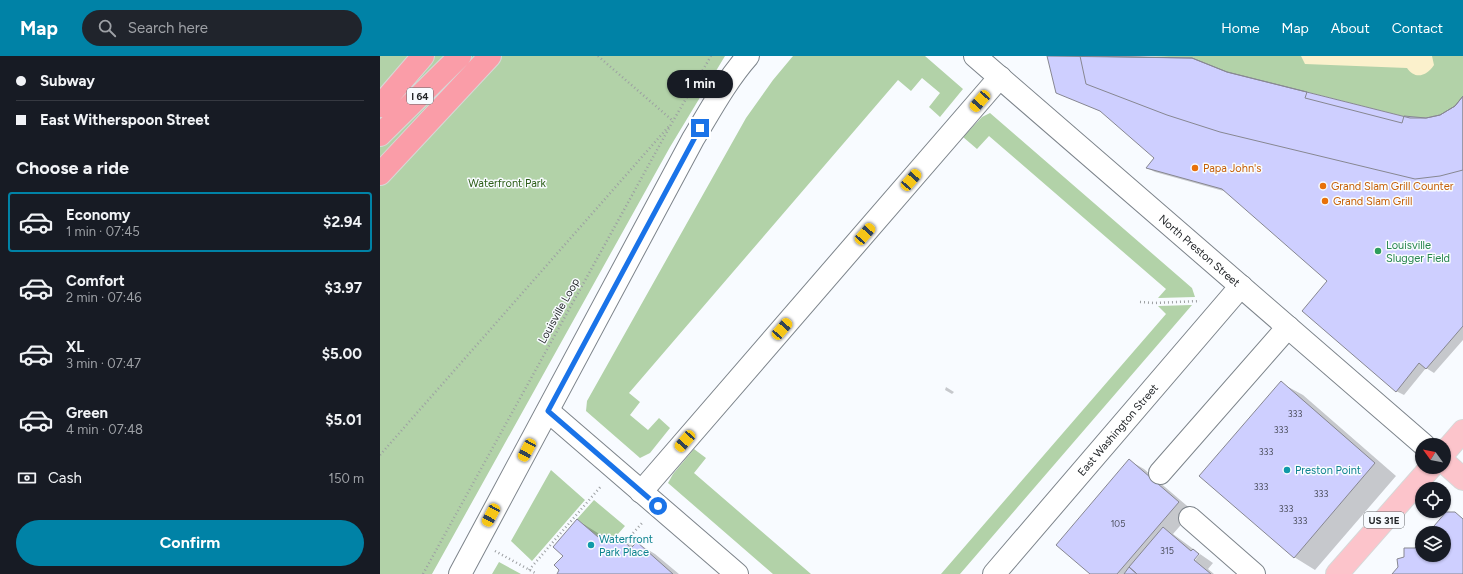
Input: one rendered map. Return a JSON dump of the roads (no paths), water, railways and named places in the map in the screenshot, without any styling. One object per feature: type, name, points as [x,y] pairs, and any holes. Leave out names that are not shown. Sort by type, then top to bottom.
[{"type":"highway","points":[[380,106],[423,56]]},
{"type":"highway","name":"I 64","points":[[380,136],[460,56]]},
{"type":"highway","points":[[380,174],[490,56]]},
{"type":"main road","points":[[1451,445],[1463,430]]},
{"type":"main road","points":[[1451,468],[1463,478]]},
{"type":"main road","name":"US 31E","points":[[1337,574],[1425,474]]},
{"type":"street","points":[[460,574],[693,139],[723,90],[748,56]]},
{"type":"street","name":"North Preston Street","points":[[975,56],[1416,438]]},
{"type":"street","points":[[641,492],[1000,77]]},
{"type":"street","name":"East Washington Street","points":[[994,574],[1241,286]]},
{"type":"street","points":[[1160,473],[1288,327]]},
{"type":"street","points":[[548,411],[736,574]]},
{"type":"street","points":[[1190,518],[1254,574]]},
{"type":"place","name":"Papa John's","points":[[1195,168]]},
{"type":"place","name":"Grand Slam Grill Counter","points":[[1323,186]]},
{"type":"place","name":"Grand Slam Grill","points":[[1325,201]]},
{"type":"place","name":"Louisville Slugger Field","points":[[1378,251]]},
{"type":"place","name":"Preston Point","points":[[1287,470]]},
{"type":"place","name":"Waterfront Park Place","points":[[591,545]]},
{"type":"park label","name":"Waterfront Park","points":[[507,183]]}]
